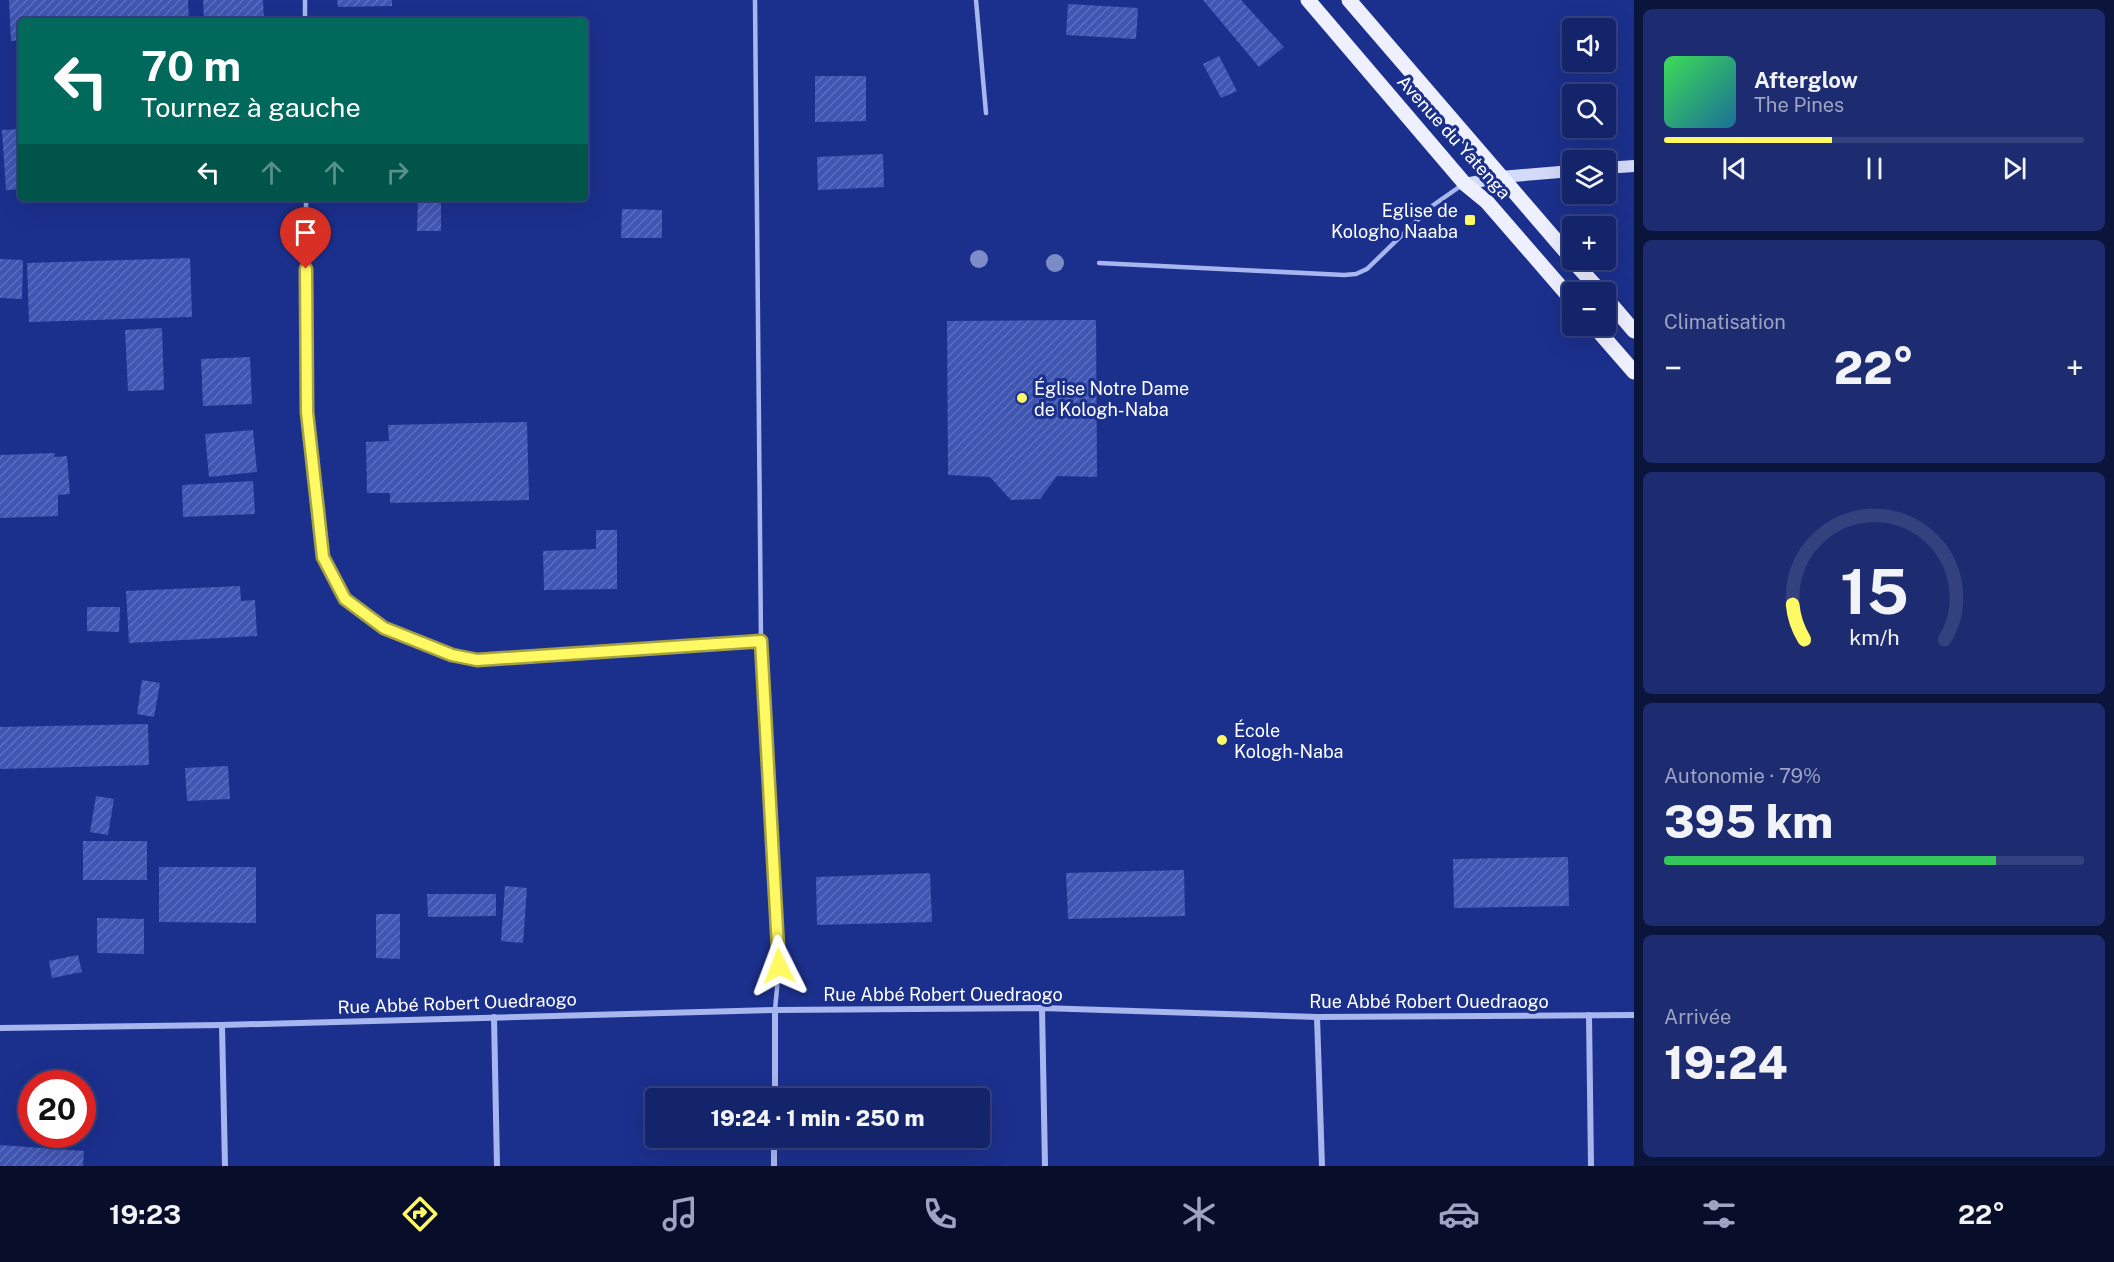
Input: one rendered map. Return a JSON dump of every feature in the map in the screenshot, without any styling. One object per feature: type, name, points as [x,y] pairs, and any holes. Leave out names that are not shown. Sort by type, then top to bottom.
[{"type":"main road","name":"Avenue du Yatenga","points":[[1308,0],[1465,184],[1487,202],[1562,288]]},
{"type":"main road","name":"Avenue du Yatenga","points":[[1349,0],[1562,247]]},
{"type":"main road","name":"Avenue du Yatenga","points":[[1582,270],[1592,282]]},
{"type":"main road","points":[[1616,310],[1634,331]]},
{"type":"main road","points":[[1603,336],[1634,372]]},
{"type":"street","points":[[1616,167],[1634,166]]},
{"type":"street","points":[[1465,184],[1501,177],[1562,172]]},
{"type":"street","points":[[1042,1008],[1045,1166]]},
{"type":"street","name":"Rue Abbé Robert Ouedraogo","points":[[0,1028],[222,1025],[775,1010],[1042,1008],[1317,1017],[1634,1015]]},
{"type":"street","points":[[775,1010],[775,1088]]},
{"type":"street","points":[[1588,1016],[1591,1166]]},
{"type":"street","points":[[494,1017],[497,1166]]},
{"type":"street","points":[[1317,1017],[1322,1166]]},
{"type":"street","points":[[222,1025],[225,1166]]},
{"type":"street","points":[[774,1148],[774,1166]]},
{"type":"lane","points":[[305,0],[305,18]]},
{"type":"lane","points":[[754,0],[761,641],[779,966],[775,1010]]},
{"type":"lane","points":[[976,0],[986,113]]},
{"type":"lane","points":[[1099,263],[1356,274],[1367,270],[1432,206],[1465,184]]},
{"type":"lane","points":[[306,201],[307,412],[323,557],[345,599],[384,628],[452,655],[477,660],[761,641]]},
{"type":"building","points":[[9,0],[188,0],[189,18],[18,18],[18,40],[11,41]]},
{"type":"building","points":[[203,0],[263,0],[264,18],[204,18]]},
{"type":"building","points":[[337,0],[392,0],[392,6],[338,7]]},
{"type":"building","points":[[1203,0],[1241,0],[1284,47],[1259,67]]},
{"type":"building","points":[[1068,4],[1138,8],[1136,39],[1066,35]]},
{"type":"building","points":[[1219,56],[1237,91],[1221,98],[1203,64]]},
{"type":"building","points":[[815,76],[866,76],[866,121],[815,122]]},
{"type":"building","points":[[18,129],[18,189],[6,190],[2,130]]},
{"type":"building","points":[[883,154],[884,187],[818,190],[817,157]]},
{"type":"building","points":[[418,201],[441,201],[441,231],[417,231]]},
{"type":"building","points":[[622,209],[662,210],[662,238],[621,238]]},
{"type":"building","points":[[190,258],[192,317],[29,322],[27,263]]},
{"type":"building","points":[[0,259],[23,260],[22,299],[0,298]]},
{"type":"building","name":"Église Notre Dame de Kologh-Naba","points":[[1096,320],[1097,477],[1057,476],[1040,499],[1011,500],[990,477],[948,475],[947,321]]},
{"type":"building","points":[[162,328],[164,390],[128,391],[125,330]]},
{"type":"building","points":[[250,357],[252,404],[203,406],[201,359]]},
{"type":"building","points":[[527,422],[529,500],[390,503],[390,493],[367,493],[366,442],[389,441],[388,425]]},
{"type":"building","points":[[253,430],[257,472],[209,477],[205,434]]},
{"type":"building","points":[[55,453],[54,457],[67,456],[70,494],[58,495],[58,516],[0,518],[0,455]]},
{"type":"building","points":[[253,481],[255,514],[183,517],[182,485]]},
{"type":"building","points":[[596,530],[617,530],[617,589],[544,590],[543,551],[596,549]]},
{"type":"building","points":[[240,586],[241,601],[255,600],[257,636],[129,643],[126,591]]},
{"type":"building","points":[[87,607],[120,607],[119,632],[87,631]]},
{"type":"building","points":[[142,680],[160,683],[154,717],[137,714]]},
{"type":"building","points":[[148,724],[149,765],[0,769],[0,727]]},
{"type":"building","points":[[228,766],[230,799],[187,801],[185,768]]},
{"type":"building","points":[[96,796],[114,799],[108,835],[90,832]]},
{"type":"building","points":[[83,841],[147,841],[147,880],[83,880]]},
{"type":"building","points":[[1568,857],[1569,906],[1454,908],[1453,859]]},
{"type":"building","points":[[159,867],[256,867],[256,923],[159,922]]},
{"type":"building","points":[[1184,870],[1185,916],[1068,919],[1066,873]]},
{"type":"building","points":[[930,873],[932,922],[817,925],[816,877]]},
{"type":"building","points":[[505,886],[527,888],[523,943],[501,941]]},
{"type":"building","points":[[427,894],[496,894],[496,916],[428,917]]},
{"type":"building","points":[[376,914],[400,914],[400,959],[376,958]]},
{"type":"building","points":[[97,918],[144,919],[144,954],[97,953]]},
{"type":"building","points":[[78,955],[82,972],[52,978],[49,961]]},
{"type":"building","points":[[0,1145],[84,1151],[83,1166],[0,1166]]},
{"type":"place","name":"Eglise de Kologho Naaba","points":[[1470,220]]},
{"type":"place","name":"Église Notre Dame de Kologh-Naba","points":[[1022,398]]},
{"type":"place","name":"École Kologh-Naba","points":[[1222,740]]},
{"type":"route","points":[[306,269],[307,412],[323,557],[345,599],[384,628],[452,655],[477,660],[761,641],[779,966]]}]
